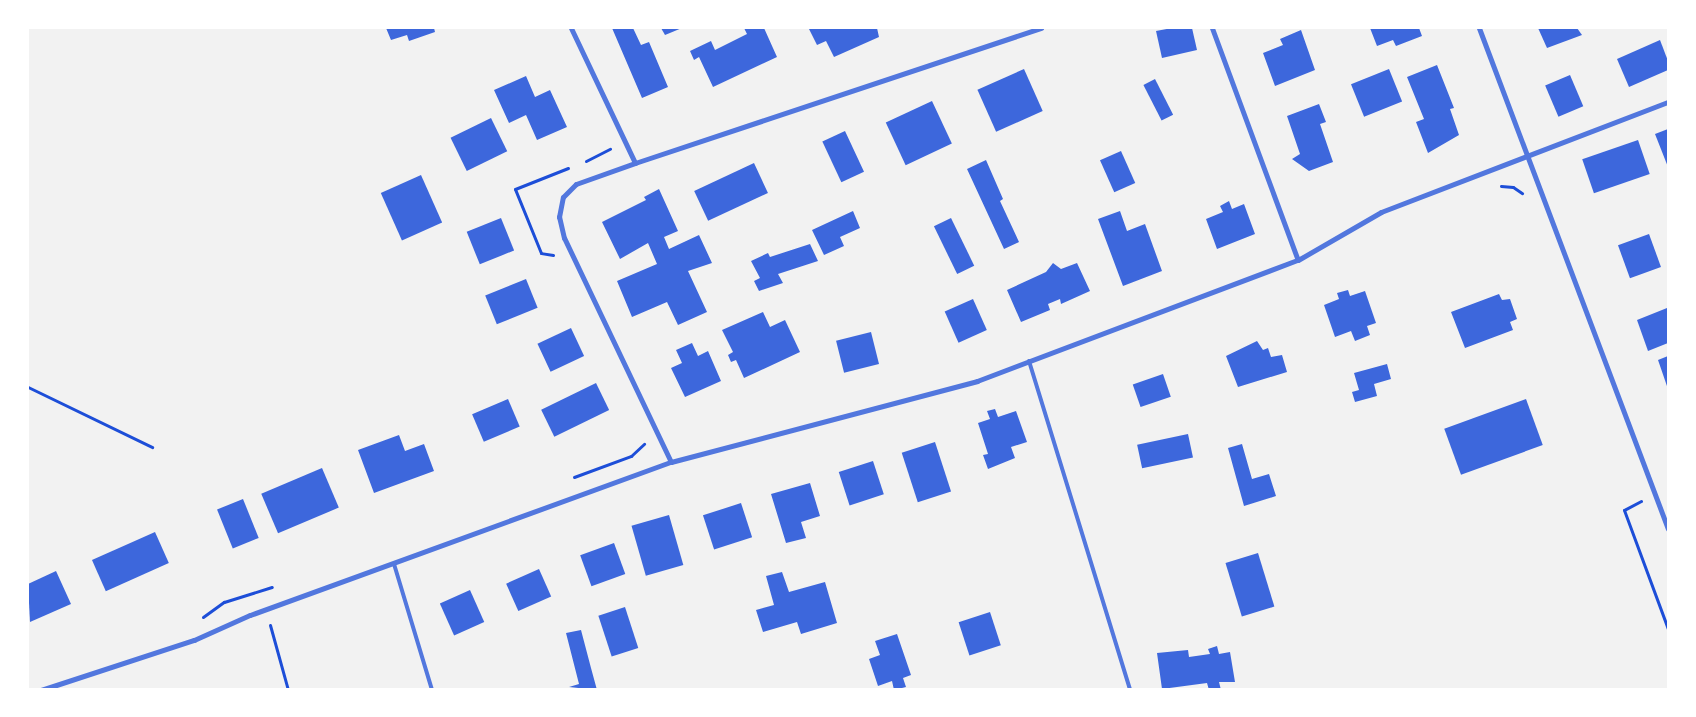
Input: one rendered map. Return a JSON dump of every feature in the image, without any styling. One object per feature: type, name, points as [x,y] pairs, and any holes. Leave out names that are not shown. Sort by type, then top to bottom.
[{"type":"street","points":[[571,28],[635,163]]},
{"type":"street","points":[[671,462],[564,238],[559,217],[563,198],[576,184],[635,163],[1041,28]]},
{"type":"street","points":[[1212,28],[1298,260]]},
{"type":"street","points":[[1479,28],[1668,529]]},
{"type":"street","points":[[44,689],[194,640],[265,610],[671,462],[977,381],[1298,260],[1381,212],[1529,157],[1668,102]]},
{"type":"lane","points":[[1029,362],[1130,690]]},
{"type":"lane","points":[[394,564],[432,690]]},
{"type":"path","points":[[558,256],[541,253],[515,189],[611,151],[606,142]]},
{"type":"path","points":[[1493,188],[1512,187],[1526,196]]},
{"type":"path","points":[[28,387],[152,447]]},
{"type":"path","points":[[568,480],[631,456],[644,446],[645,440]]},
{"type":"path","points":[[1638,492],[1642,501],[1624,510],[1668,629]]},
{"type":"path","points":[[198,619],[224,602],[276,586]]},
{"type":"path","points":[[265,610],[288,690]]},
{"type":"path","points":[[270,626],[279,623]]},
{"type":"building","points":[[386,28],[434,28],[435,32],[409,41],[407,35],[391,40]]},
{"type":"building","points":[[612,28],[633,28],[641,45],[649,42],[668,87],[642,98]]},
{"type":"building","points":[[661,28],[682,28],[665,35]]},
{"type":"building","points":[[744,28],[764,28],[777,57],[713,87],[699,57],[694,60],[690,51],[711,41],[715,50],[747,34]]},
{"type":"building","points":[[877,28],[879,37],[834,57],[826,41],[817,45],[809,29]]},
{"type":"building","points":[[1172,28],[1192,28],[1197,50],[1162,58],[1156,31]]},
{"type":"building","points":[[1370,28],[1419,28],[1422,36],[1396,46],[1393,40],[1377,46]]},
{"type":"building","points":[[1538,28],[1577,28],[1582,35],[1547,48]]},
{"type":"building","points":[[1301,30],[1315,70],[1275,86],[1263,53],[1283,45],[1280,39]]},
{"type":"building","points":[[1660,40],[1668,61],[1668,70],[1629,87],[1617,59]]},
{"type":"building","points":[[1437,65],[1454,108],[1450,109],[1459,135],[1428,153],[1416,122],[1424,119],[1407,77]]},
{"type":"building","points":[[1024,69],[1043,111],[996,132],[977,90]]},
{"type":"building","points":[[1389,69],[1402,101],[1364,117],[1351,84]]},
{"type":"building","points":[[1570,75],[1583,106],[1558,117],[1545,86]]},
{"type":"building","points":[[526,76],[535,97],[550,90],[567,127],[537,140],[526,115],[509,123],[494,90]]},
{"type":"building","points":[[1155,79],[1173,115],[1162,121],[1143,85]]},
{"type":"building","points":[[932,101],[952,144],[906,165],[886,123]]},
{"type":"building","points":[[1319,104],[1326,122],[1320,124],[1333,162],[1309,171],[1292,159],[1300,154],[1287,116]]},
{"type":"building","points":[[491,118],[507,151],[467,171],[451,138]]},
{"type":"building","points":[[1668,129],[1668,167],[1655,134]]},
{"type":"building","points":[[845,131],[864,172],[841,182],[822,142]]},
{"type":"building","points":[[1638,140],[1650,174],[1594,193],[1582,159]]},
{"type":"building","points":[[1121,151],[1135,183],[1114,192],[1100,160]]},
{"type":"building","points":[[986,160],[1003,199],[1000,201],[1019,242],[1004,249],[967,169]]},
{"type":"building","points":[[754,163],[768,193],[708,221],[694,191]]},
{"type":"building","points":[[421,175],[442,223],[402,240],[381,193]]},
{"type":"building","points":[[659,189],[678,231],[664,237],[669,249],[699,235],[712,263],[688,271],[707,312],[678,325],[667,302],[632,317],[617,281],[657,264],[648,243],[620,259],[602,222],[646,200],[644,197]]},
{"type":"building","points":[[1229,201],[1232,209],[1244,204],[1255,234],[1217,249],[1206,219],[1223,212],[1220,206]]},
{"type":"building","points":[[853,211],[860,228],[840,237],[844,246],[824,255],[812,230]]},
{"type":"building","points":[[1120,211],[1127,231],[1145,224],[1162,271],[1123,286],[1098,219]]},
{"type":"building","points":[[501,218],[514,250],[480,264],[467,232]]},
{"type":"building","points":[[951,218],[974,266],[957,274],[934,226]]},
{"type":"building","points":[[1649,234],[1661,267],[1630,278],[1618,245]]},
{"type":"building","points":[[810,244],[818,261],[778,274],[783,283],[759,291],[754,281],[760,278],[751,261],[768,253],[770,257]]},
{"type":"building","points":[[1053,263],[1061,269],[1077,263],[1090,291],[1061,304],[1060,299],[1048,304],[1050,310],[1021,322],[1007,290],[1046,272]]},
{"type":"building","points":[[526,279],[538,308],[497,324],[485,295]]},
{"type":"building","points":[[1348,290],[1350,296],[1365,291],[1376,323],[1367,326],[1370,335],[1355,341],[1351,331],[1335,337],[1324,305],[1339,299],[1337,293]]},
{"type":"building","points":[[1499,294],[1502,300],[1510,299],[1517,319],[1510,322],[1513,330],[1465,348],[1451,312]]},
{"type":"building","points":[[973,299],[987,330],[959,343],[945,312]]},
{"type":"building","points":[[1667,308],[1668,343],[1648,351],[1637,320]]},
{"type":"building","points":[[763,312],[770,327],[785,320],[800,352],[744,378],[736,360],[731,362],[728,355],[733,352],[722,330]]},
{"type":"building","points":[[571,328],[584,356],[551,372],[537,344]]},
{"type":"building","points":[[871,332],[879,364],[844,373],[836,341]]},
{"type":"building","points":[[1257,341],[1263,350],[1268,348],[1271,357],[1282,355],[1287,372],[1238,387],[1226,356]]},
{"type":"building","points":[[692,343],[698,356],[708,351],[721,381],[685,397],[671,368],[682,363],[676,350]]},
{"type":"building","points":[[1668,356],[1668,389],[1658,360]]},
{"type":"building","points":[[1387,364],[1391,379],[1374,384],[1377,396],[1355,402],[1352,392],[1359,390],[1354,373]]},
{"type":"building","points":[[1163,374],[1171,397],[1141,407],[1133,384]]},
{"type":"building","points":[[596,383],[609,410],[554,437],[541,410]]},
{"type":"building","points":[[508,399],[520,427],[484,442],[472,414]]},
{"type":"building","points":[[1526,399],[1543,445],[1461,475],[1444,429]]},
{"type":"building","points":[[995,409],[998,417],[1016,411],[1027,442],[1011,447],[1015,458],[988,469],[983,455],[988,454],[978,423],[990,419],[987,411]]},
{"type":"building","points":[[1188,434],[1193,457],[1142,468],[1137,445]]},
{"type":"building","points":[[399,435],[405,451],[424,444],[434,471],[374,493],[358,450]]},
{"type":"building","points":[[935,442],[951,491],[918,502],[902,453]]},
{"type":"building","points":[[1242,444],[1252,479],[1269,474],[1276,496],[1244,506],[1228,448]]},
{"type":"building","points":[[873,461],[884,494],[850,505],[839,472]]},
{"type":"building","points":[[322,468],[339,508],[278,533],[261,494]]},
{"type":"building","points":[[810,483],[820,516],[801,522],[806,538],[786,543],[771,494]]},
{"type":"building","points":[[243,499],[259,538],[233,548],[217,509]]},
{"type":"building","points":[[741,503],[752,537],[714,550],[703,515]]},
{"type":"building","points":[[669,515],[683,565],[646,576],[632,526]]},
{"type":"building","points":[[155,532],[169,563],[106,591],[92,560]]},
{"type":"building","points":[[614,543],[625,574],[591,586],[580,555]]},
{"type":"building","points":[[1258,553],[1274,607],[1242,616],[1225,563]]},
{"type":"building","points":[[539,569],[551,596],[518,611],[506,584]]},
{"type":"building","points":[[56,571],[71,604],[30,622],[28,584]]},
{"type":"building","points":[[782,572],[789,592],[825,582],[837,623],[801,634],[797,622],[763,632],[756,610],[774,605],[766,576]]},
{"type":"building","points":[[470,590],[484,622],[454,635],[440,603]]},
{"type":"building","points":[[625,607],[638,648],[612,657],[598,616]]},
{"type":"building","points":[[990,612],[1001,645],[969,655],[959,622]]},
{"type":"building","points":[[581,630],[597,690],[569,687],[579,684],[566,633]]},
{"type":"building","points":[[897,634],[911,675],[903,678],[906,687],[894,690],[892,681],[878,686],[869,659],[880,655],[875,641]]},
{"type":"building","points":[[1217,646],[1219,654],[1230,652],[1235,682],[1219,682],[1221,690],[1209,690],[1207,683],[1162,689],[1157,653],[1188,650],[1189,657],[1210,654],[1208,649]]}]
